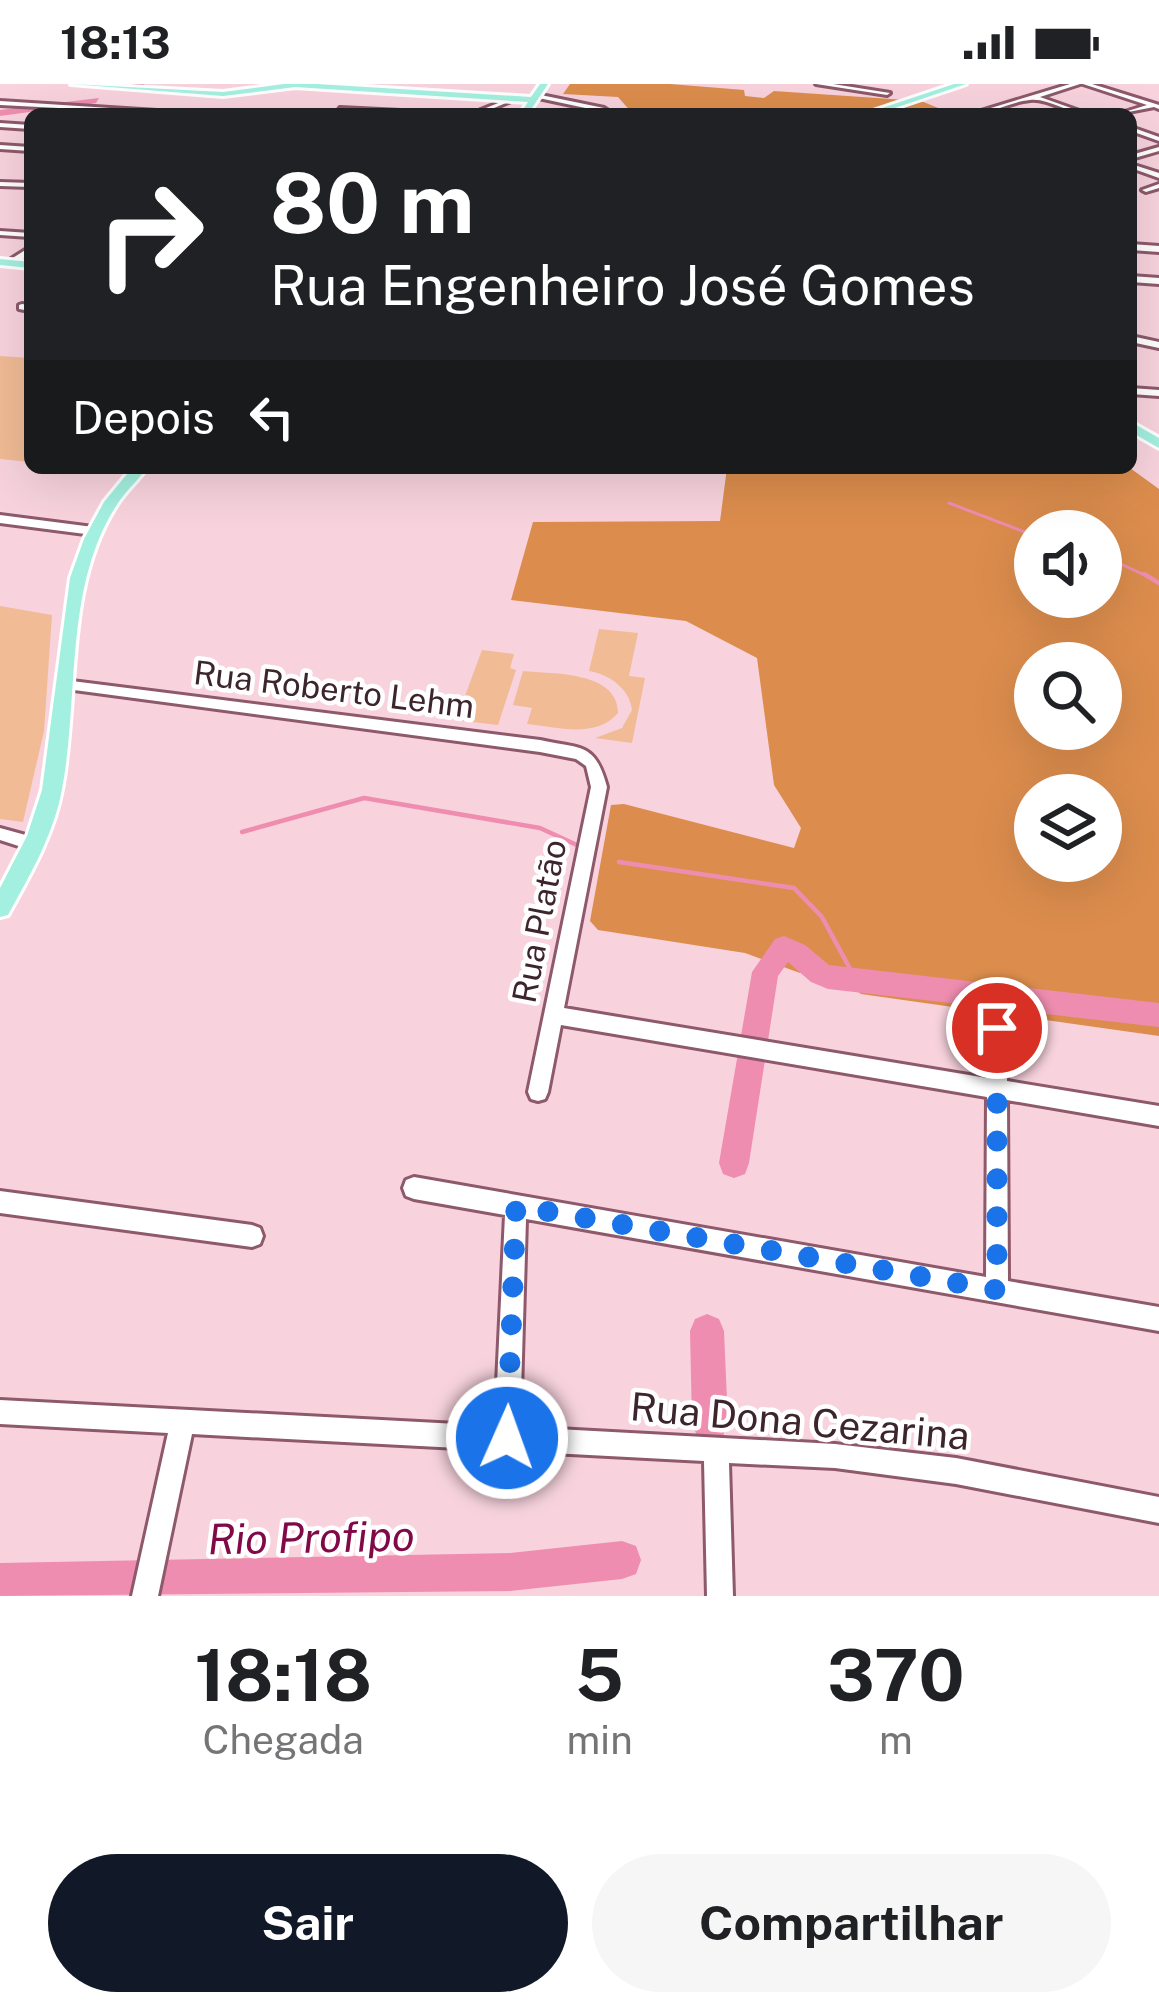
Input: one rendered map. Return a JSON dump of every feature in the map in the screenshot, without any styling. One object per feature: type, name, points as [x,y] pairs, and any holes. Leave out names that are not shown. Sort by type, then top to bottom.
[{"type":"main road","points":[[76,84],[223,94],[295,85],[515,98],[539,92]]},
{"type":"main road","points":[[887,108],[962,84]]},
{"type":"main road","points":[[0,908],[34,844],[52,789],[78,574],[93,531],[136,474]]},
{"type":"street","points":[[273,84],[295,85]]},
{"type":"street","points":[[819,84],[870,87],[887,93]]},
{"type":"street","points":[[994,108],[1077,84]]},
{"type":"street","points":[[1086,84],[1157,105]]},
{"type":"street","points":[[539,92],[597,108]]},
{"type":"street","points":[[1033,97],[1067,108]]},
{"type":"street","points":[[489,108],[515,98]]},
{"type":"street","points":[[1015,102],[1016,108]]},
{"type":"street","points":[[0,103],[71,108]]},
{"type":"street","points":[[1146,190],[1159,186]]},
{"type":"street","points":[[0,519],[93,531]]},
{"type":"street","name":"Rua Roberto Lehm","points":[[64,685],[540,746],[580,754],[593,763]]},
{"type":"street","name":"Rua Platão","points":[[538,1092],[599,788],[593,763]]},
{"type":"street","points":[[0,834],[34,844]]},
{"type":"street","points":[[554,1015],[1159,1116]]},
{"type":"street","points":[[997,1028],[997,1290]]},
{"type":"street","points":[[414,1188],[1159,1319]]},
{"type":"street","points":[[0,1202],[252,1236]]},
{"type":"street","points":[[507,1438],[516,1206]]},
{"type":"street","name":"Rua Dona Cezarina","points":[[0,1412],[716,1448],[897,1463],[1159,1510]]},
{"type":"street","points":[[146,1596],[182,1424]]},
{"type":"street","points":[[716,1448],[720,1596]]},
{"type":"shaded area","points":[[570,84],[670,84],[744,90],[745,96],[764,98],[774,91],[921,101],[938,108],[628,108],[618,97],[563,94]]},
{"type":"shaded area","points":[[0,356],[24,358],[24,461],[0,459]]},
{"type":"shaded area","points":[[1137,473],[1159,489],[1159,1036],[861,994],[826,967],[800,973],[745,953],[598,930],[590,921],[611,805],[624,804],[794,848],[801,828],[774,785],[757,658],[686,621],[511,600],[533,522],[720,521],[726,474]]},
{"type":"shaded area","points":[[0,606],[52,615],[44,731],[23,822],[0,819]]},
{"type":"shaded area","points":[[599,629],[638,633],[629,676],[645,678],[632,743],[595,738],[622,728],[632,710],[617,684],[589,671]]},
{"type":"shaded area","points":[[482,650],[514,654],[510,668],[516,670],[498,725],[456,720]]},
{"type":"shaded area","points":[[523,671],[596,682],[615,699],[618,713],[587,729],[527,724],[532,708],[513,705]]},
{"type":"waterway","points":[[135,86],[140,84]]},
{"type":"waterway","points":[[37,108],[96,100]]},
{"type":"waterway","points":[[0,113],[24,110]]},
{"type":"waterway","points":[[949,503],[1014,528]]},
{"type":"waterway","points":[[1122,565],[1149,577]]},
{"type":"waterway","points":[[1144,574],[1149,577]]},
{"type":"waterway","points":[[1149,577],[1159,583]]},
{"type":"waterway","points":[[242,832],[364,798],[540,828],[579,846]]},
{"type":"waterway","points":[[619,862],[794,888],[822,917],[855,978]]},
{"type":"waterway","name":"Rio Profipo","points":[[734,1163],[765,972],[784,947],[828,977],[1159,1015]]},
{"type":"waterway","name":"Rio Profipo","points":[[707,1331],[710,1423]]},
{"type":"waterway","name":"Rio Profipo","points":[[0,1582],[510,1572],[622,1560]]},
{"type":"route","points":[[507,1438],[516,1206],[997,1290],[997,1028]]}]
